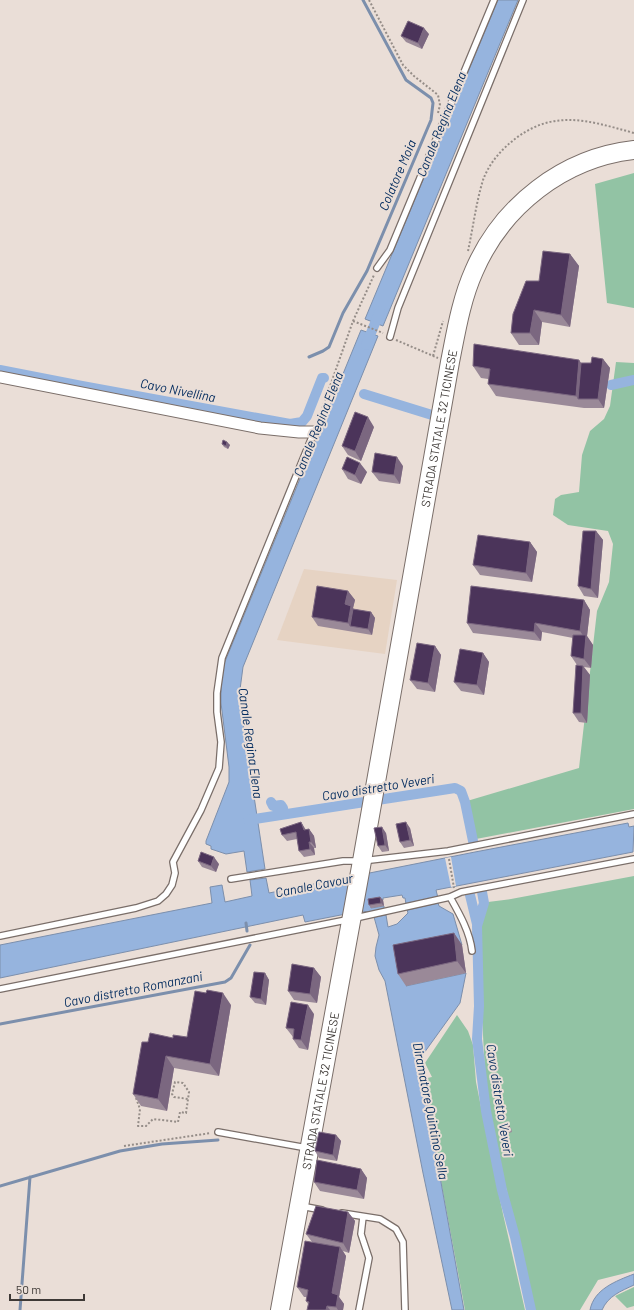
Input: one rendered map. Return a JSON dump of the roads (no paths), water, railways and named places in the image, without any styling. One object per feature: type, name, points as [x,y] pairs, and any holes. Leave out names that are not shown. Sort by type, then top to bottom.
[{"type":"main road","name":"STRADA STATALE 32 TICINESE","points":[[280,1310],[361,867],[450,362],[461,309],[474,271],[488,243],[511,213],[533,192],[572,167],[607,155],[634,150]]},
{"type":"street","points":[[0,377],[260,428],[314,432]]},
{"type":"lane","points":[[377,268],[390,250],[494,0]]},
{"type":"lane","points":[[390,337],[401,301],[523,0]]},
{"type":"lane","points":[[0,936],[136,908],[158,901],[166,894],[172,885],[176,873],[173,862],[202,810],[219,768],[221,742],[217,712],[217,693],[222,658],[314,432]]},
{"type":"lane","points":[[231,879],[343,861],[361,867],[634,814]]},
{"type":"lane","points":[[0,989],[352,915],[450,897],[461,892],[634,860]]},
{"type":"lane","points":[[450,897],[466,929],[472,951]]},
{"type":"lane","points":[[218,1132],[309,1148]]},
{"type":"lane","points":[[299,1206],[327,1211]]},
{"type":"lane","points":[[334,1212],[380,1219],[396,1229],[402,1242],[405,1310]]},
{"type":"lane","points":[[359,1310],[369,1258],[361,1234],[363,1216]]},
{"type":"water","points":[[498,0],[518,0],[383,326],[365,319]]},
{"type":"water","points":[[361,330],[378,336],[243,667],[239,697],[265,869],[247,872],[244,851],[226,854],[211,849],[211,846],[206,844],[229,782],[229,767],[221,703],[221,681],[224,664]]},
{"type":"water","name":"Canale Cavour","points":[[628,823],[629,827],[634,826],[633,852],[436,890],[438,898],[406,904],[405,898],[403,898],[402,895],[370,902],[371,908],[384,906],[384,910],[370,912],[361,911],[305,922],[303,915],[0,978],[0,945],[212,903],[210,887],[222,885],[225,902],[252,896],[250,880],[266,878],[269,893]]},
{"type":"water","points":[[438,903],[439,906],[453,914],[462,945],[406,986],[466,973],[460,1003],[419,1060],[464,1310],[452,1310],[385,981],[379,970],[375,956],[379,935],[374,917],[386,915],[388,927],[397,924],[408,913],[407,910]]},
{"type":"water","points":[[634,1274],[634,1285],[611,1298],[602,1310],[590,1310],[596,1296],[601,1291],[613,1283]]},
{"type":"waterway","name":"Colatore Moia","points":[[309,357],[329,347],[343,313],[367,271],[431,120],[433,103],[431,98],[406,80],[363,0]]},
{"type":"waterway","name":"Canale Regina Elena","points":[[366,345],[380,311]]},
{"type":"waterway","name":"Cavo Nivellina","points":[[0,370],[290,424],[302,422],[307,416],[322,378],[324,378]]},
{"type":"waterway","points":[[611,385],[634,380]]},
{"type":"waterway","points":[[364,394],[432,415]]},
{"type":"waterway","name":"Cavo distretto Veveri","points":[[248,820],[455,788],[461,791],[465,802],[473,841]]},
{"type":"waterway","name":"Cavo Nivellina","points":[[271,802],[273,806],[281,805],[284,814]]},
{"type":"waterway","name":"Cavo distretto Veveri","points":[[482,892],[484,903],[477,926],[479,1006],[477,1039],[486,1111],[502,1190],[515,1237],[531,1310]]},
{"type":"waterway","points":[[470,895],[477,924]]},
{"type":"waterway","name":"Cavo distretto Romanzani","points":[[246,923],[247,931]]},
{"type":"waterway","name":"Cavo distretto Romanzani","points":[[0,1024],[225,982],[231,978],[250,945]]},
{"type":"waterway","name":"Cavo distretto Romanzani","points":[[0,1186],[120,1151],[162,1144],[218,1140]]},
{"type":"waterway","name":"Cavo distretto Romanzani","points":[[20,1310],[30,1177]]},
{"type":"water label","name":"Diramatore Quintino Sella","points":[[431,1111]]}]
